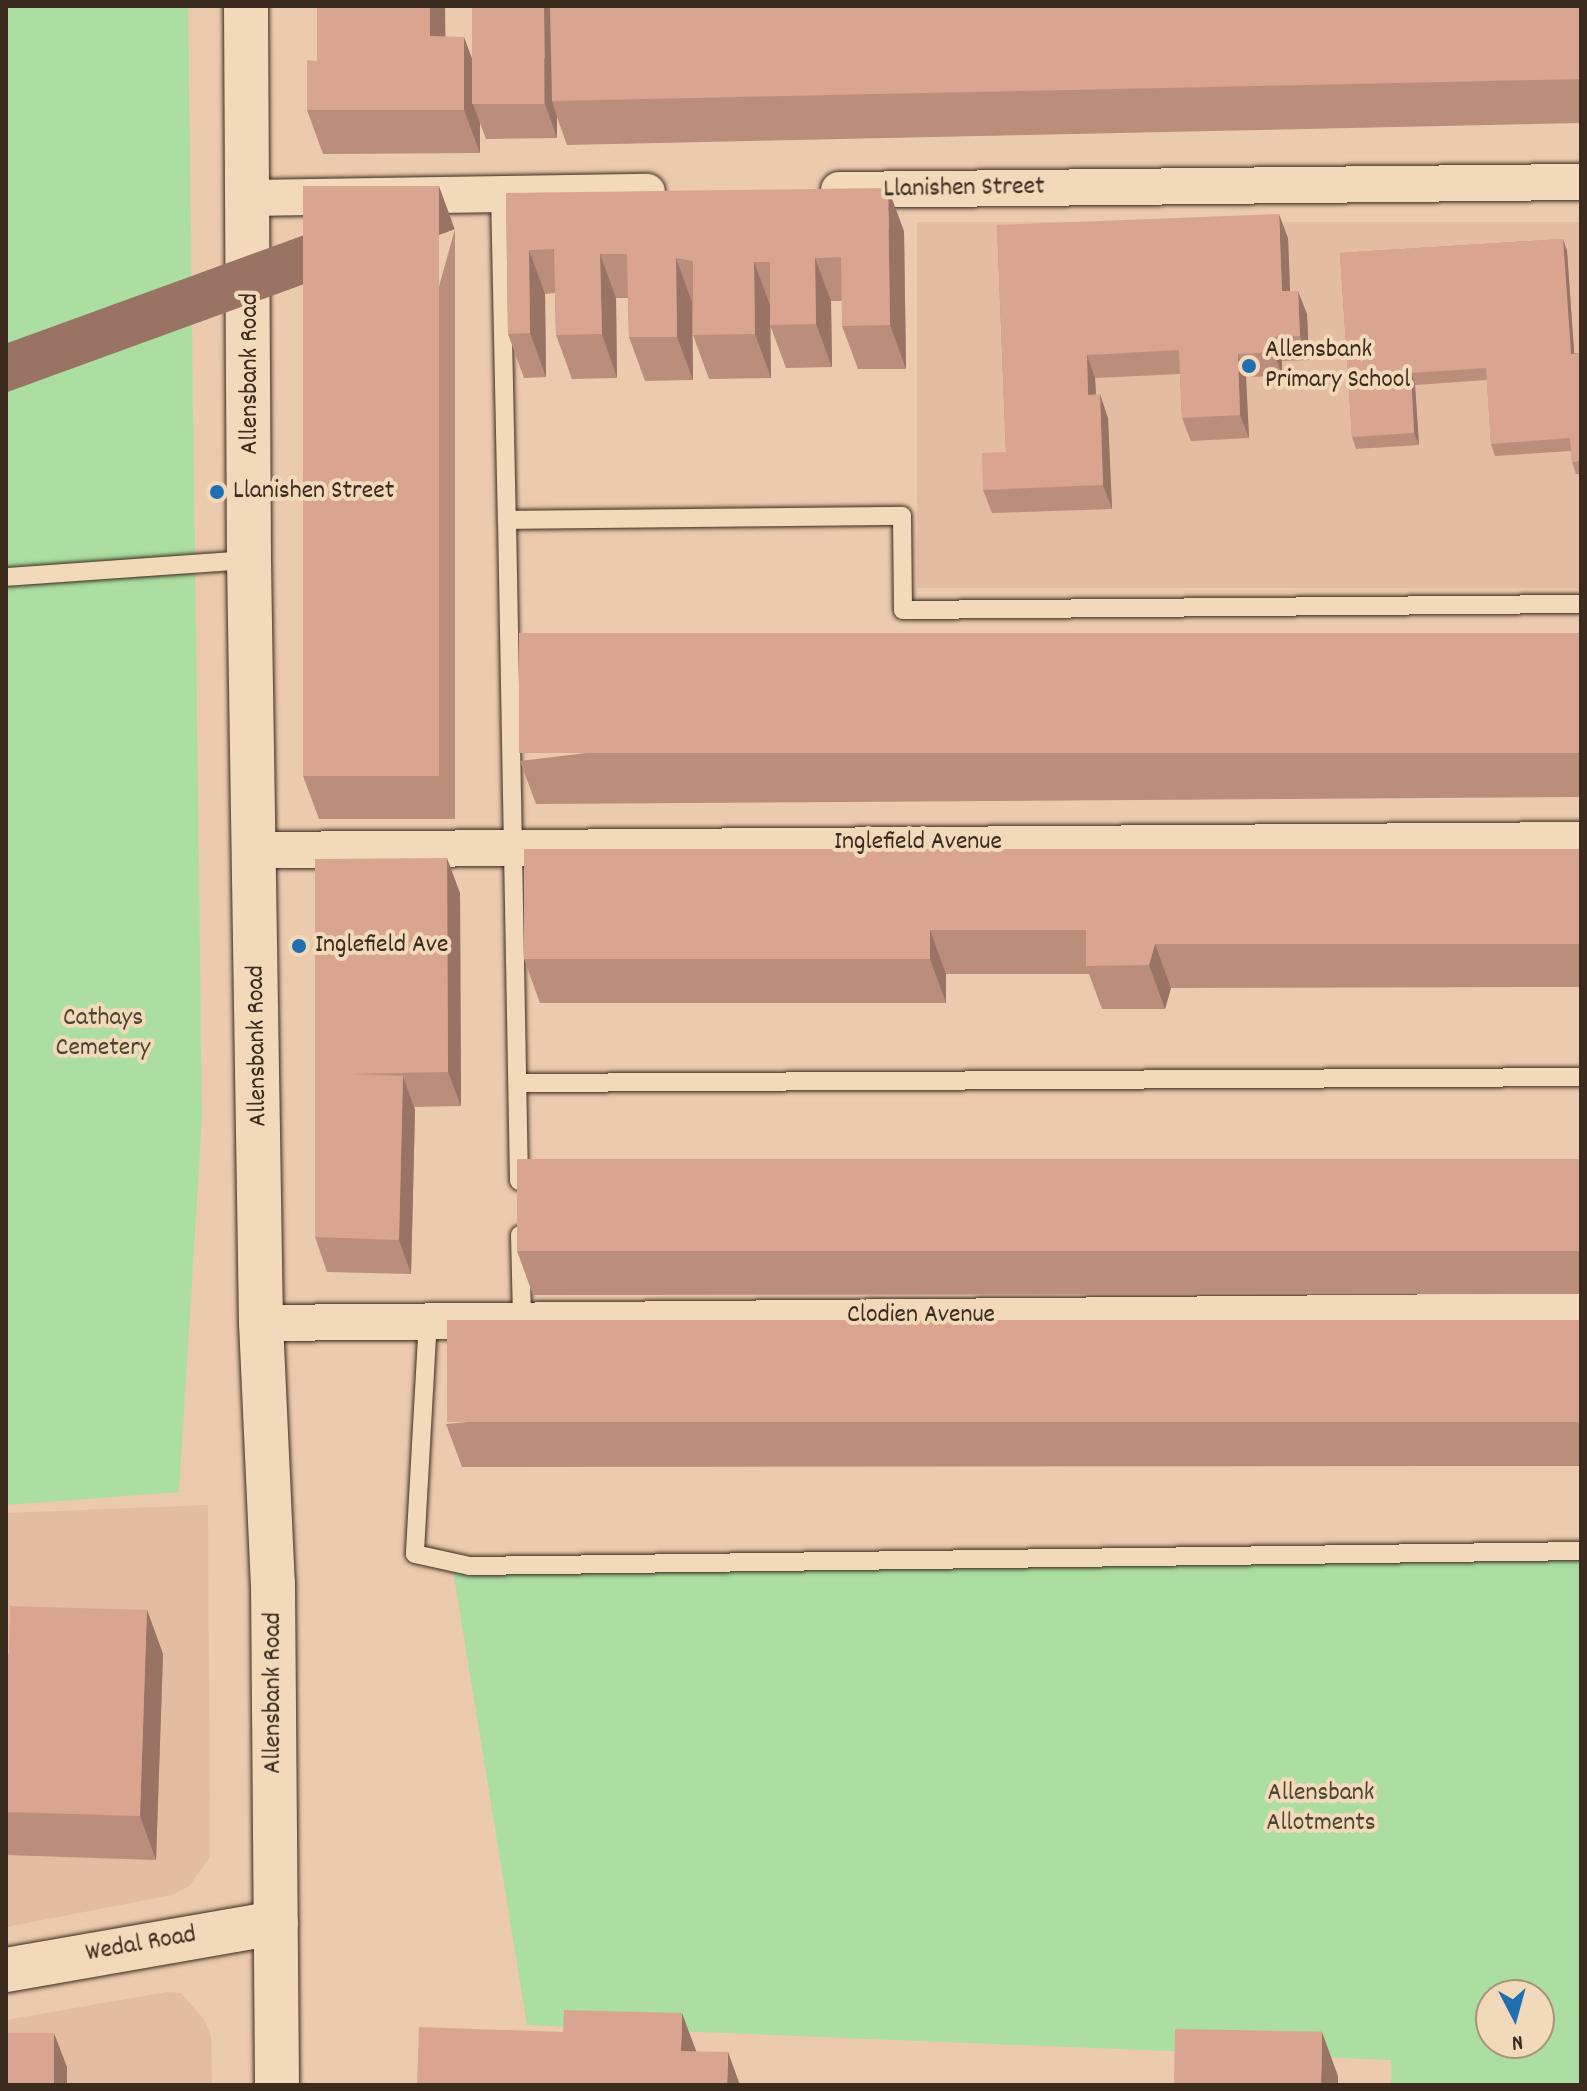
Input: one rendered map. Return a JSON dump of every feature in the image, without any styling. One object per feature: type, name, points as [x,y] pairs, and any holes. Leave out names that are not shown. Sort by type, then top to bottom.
[{"type":"street","name":"Allensbank Road","points":[[246,6],[250,198],[249,560],[256,850],[261,1323],[273,1584],[277,2085]]},
{"type":"street","name":"Llanishen Street","points":[[798,190],[1581,182]]},
{"type":"street","points":[[250,198],[688,191]]},
{"type":"street","name":"Inglefield Avenue","points":[[256,850],[512,845],[1581,840]]},
{"type":"street","name":"Clodien Avenue","points":[[261,1323],[428,1319],[1581,1311]]},
{"type":"street","name":"Wedal Road","points":[[6,1970],[276,1923]]},
{"type":"lane","points":[[500,193],[522,1319]]},
{"type":"lane","points":[[507,520],[902,516],[903,610],[1581,604]]},
{"type":"lane","points":[[6,577],[249,560]]},
{"type":"lane","points":[[519,1083],[1581,1077]]},
{"type":"lane","points":[[428,1319],[415,1554],[470,1566],[1581,1551]]},
{"type":"shaded area","name":"Allensbank Primary School","points":[[917,222],[1581,222],[1581,588],[917,588]]},
{"type":"shaded area","points":[[208,1505],[210,1857],[189,1886],[172,1895],[6,1927],[6,1513]]},
{"type":"shaded area","points":[[167,1992],[181,1993],[203,2018],[211,2035],[212,2085],[6,2085],[6,2020]]},
{"type":"green space","name":"Cathays Cemetery","points":[[6,6],[188,6],[202,1118],[179,1492],[6,1505]]},
{"type":"green space","name":"Allensbank Allotments","points":[[1581,1560],[1581,2085],[1391,2085],[1391,2060],[527,2025],[453,1570]]},
{"type":"building","points":[[317,6],[430,6],[430,36],[464,37],[464,110],[307,110],[307,60],[317,61]]},
{"type":"building","points":[[472,6],[544,6],[544,104],[472,104]]},
{"type":"building","points":[[550,6],[1581,6],[1581,79],[552,101]]},
{"type":"building","points":[[303,186],[439,186],[439,776],[303,776]]},
{"type":"building","points":[[888,188],[890,325],[842,326],[841,257],[815,258],[816,324],[770,325],[770,262],[754,262],[755,334],[693,335],[693,261],[676,258],[677,337],[629,337],[627,254],[600,254],[602,334],[556,335],[554,249],[529,250],[530,333],[508,334],[506,193]]},
{"type":"building","points":[[1279,214],[1282,291],[1298,291],[1300,336],[1273,337],[1274,352],[1238,354],[1240,415],[1182,418],[1179,350],[1087,355],[1088,395],[1100,394],[1103,485],[983,490],[982,453],[1006,452],[997,225]]},
{"type":"building","points":[[1563,239],[1571,354],[1581,353],[1581,461],[1572,462],[1570,438],[1491,444],[1486,368],[1411,373],[1414,433],[1352,437],[1340,253]]},
{"type":"building","points":[[519,633],[1581,633],[1581,753],[519,753]]},
{"type":"building","points":[[524,849],[1581,849],[1581,944],[1155,944],[1149,965],[1086,966],[1086,930],[930,930],[930,959],[524,959]]},
{"type":"building","points":[[447,858],[448,1072],[351,1074],[403,1076],[399,1240],[315,1237],[315,859]]},
{"type":"building","points":[[517,1159],[1581,1159],[1581,1251],[517,1251]]},
{"type":"building","points":[[447,1320],[1581,1320],[1581,1422],[447,1422]]},
{"type":"building","points":[[10,1606],[147,1610],[140,1816],[6,1812],[6,1657],[9,1654]]},
{"type":"building","points":[[564,2010],[682,2013],[681,2051],[728,2052],[727,2085],[417,2085],[419,2027],[563,2032]]},
{"type":"building","points":[[1175,2029],[1322,2032],[1321,2085],[1174,2085]]},
{"type":"building","points":[[6,2033],[54,2033],[54,2085],[6,2085]]},
{"type":"place","name":"Allensbank Primary School","points":[[1249,366]]},
{"type":"place","name":"Llanishen Street","points":[[217,492]]},
{"type":"place","name":"Inglefield Ave","points":[[299,946]]}]
